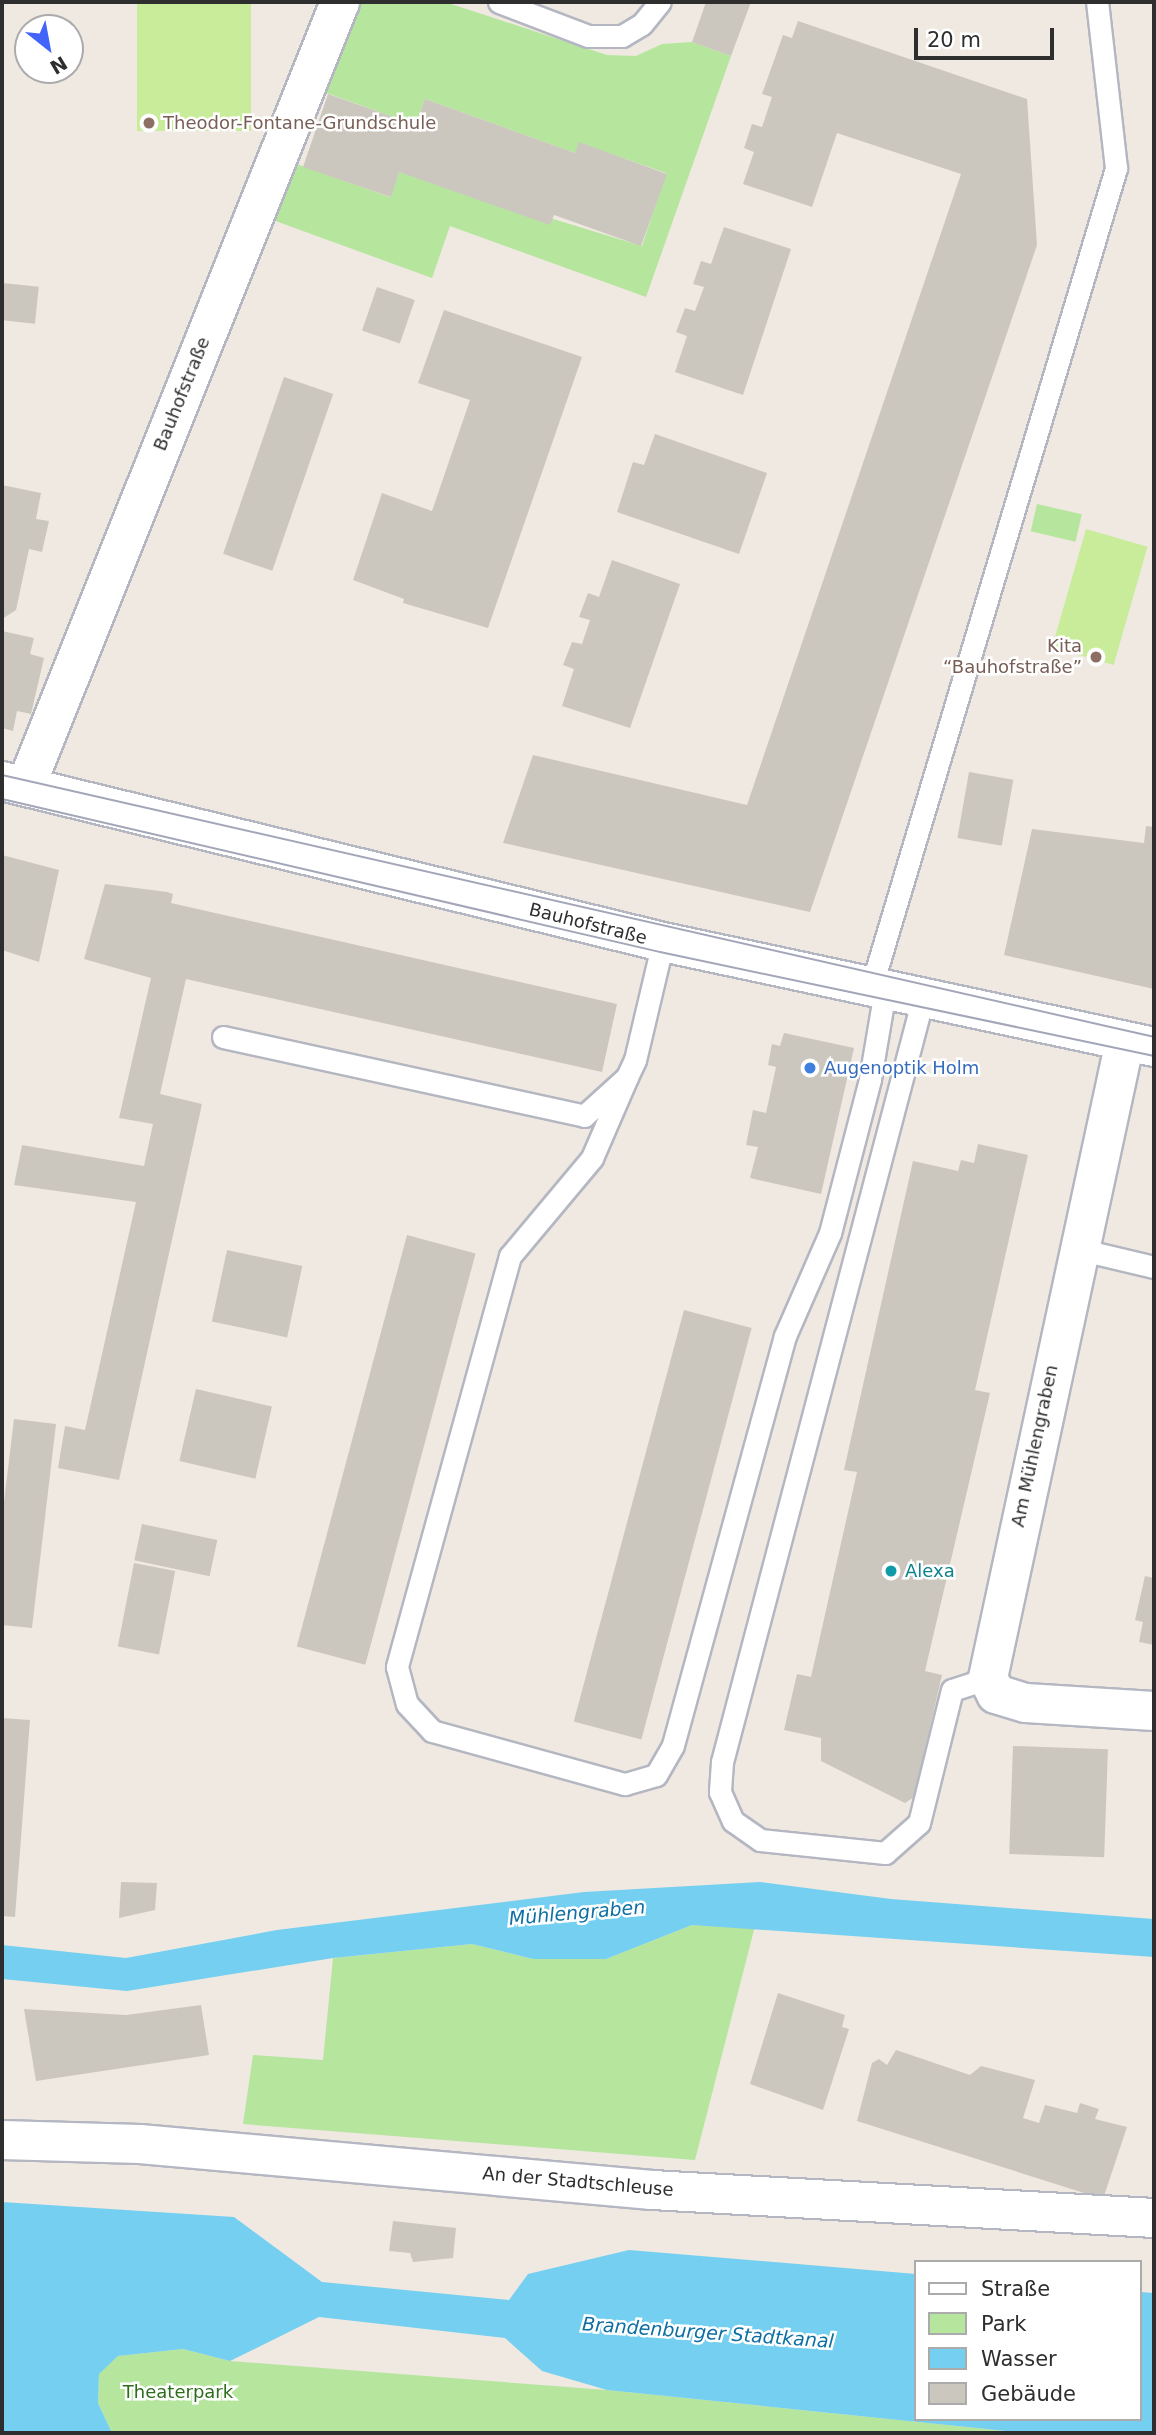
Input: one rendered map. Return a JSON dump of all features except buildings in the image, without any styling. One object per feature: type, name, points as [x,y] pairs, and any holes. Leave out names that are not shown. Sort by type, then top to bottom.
[{"type":"street","name":"Bauhofstraße","points":[[340,2],[14,783],[663,942],[1140,1044]]},
{"type":"street","name":"Am Mühlengraben","points":[[988,1678],[1078,1249],[1140,1044]]},
{"type":"street","points":[[988,1678],[996,1694],[1026,1703],[1154,1712]]},
{"type":"street","name":"An der Stadtschleuse","points":[[2,2140],[140,2144],[652,2190],[1154,2218]]},
{"type":"lane","points":[[499,2],[588,36],[622,36],[642,23],[660,2]]},
{"type":"lane","points":[[663,942],[627,1077],[592,1158],[510,1256],[397,1667],[407,1704],[432,1731],[625,1784],[656,1775],[673,1745],[785,1336],[830,1233],[870,1079],[878,989],[1116,169],[1097,2]]},
{"type":"lane","points":[[923,998],[722,1762],[720,1792],[733,1821],[760,1840],[885,1853],[919,1824],[952,1690],[988,1678]]},
{"type":"lane","points":[[223,1037],[584,1116],[627,1077]]},
{"type":"lane","points":[[1078,1249],[1154,1267]]},
{"type":"green space","points":[[137,2],[251,2],[251,131],[137,131]]},
{"type":"green space","points":[[356,2],[445,2],[607,55],[636,56],[662,44],[692,42],[731,56],[646,297],[450,226],[432,278],[270,219],[291,162],[390,197],[399,172],[642,246],[666,173],[580,143],[575,153],[425,99],[416,125],[318,90]]},
{"type":"green space","points":[[1037,504],[1082,514],[1076,542],[1031,531]]},
{"type":"green space","points":[[1086,529],[1148,547],[1114,665],[1052,647]]},
{"type":"green space","points":[[692,1925],[755,1926],[695,2160],[243,2124],[253,2055],[323,2060],[333,1958],[472,1944],[533,1959],[606,1959]]},
{"type":"green space","name":"Theaterpark","points":[[183,2349],[230,2361],[607,2390],[1026,2433],[112,2433],[98,2403],[99,2373],[118,2356]]},
{"type":"water","name":"Mühlengraben","points":[[760,1882],[891,1899],[1154,1919],[1154,1957],[692,1925],[606,1959],[533,1959],[472,1944],[333,1958],[127,1991],[2,1979],[2,1945],[126,1958],[277,1930],[584,1892]]},
{"type":"water","name":"Brandenburger Stadtkanal","points":[[2,2202],[234,2217],[322,2282],[509,2300],[528,2274],[629,2250],[914,2274],[914,2421],[1142,2421],[1142,2292],[1154,2293],[1154,2433],[1026,2433],[607,2390],[542,2371],[505,2338],[319,2317],[230,2361],[183,2349],[118,2356],[99,2374],[98,2403],[112,2433],[2,2433]]},
{"type":"tram line","points":[[2,775],[1154,1037]]},
{"type":"tram line","points":[[2,799],[660,952],[1154,1056]]},
{"type":"place","name":"Theodor-Fontane-Grundschule","points":[[149,123]]},
{"type":"place","name":"Kita “Bauhofstraße”","points":[[1096,657]]},
{"type":"place","name":"Augenoptik Holm","points":[[810,1068]]},
{"type":"place","name":"Alexa","points":[[891,1571]]}]
